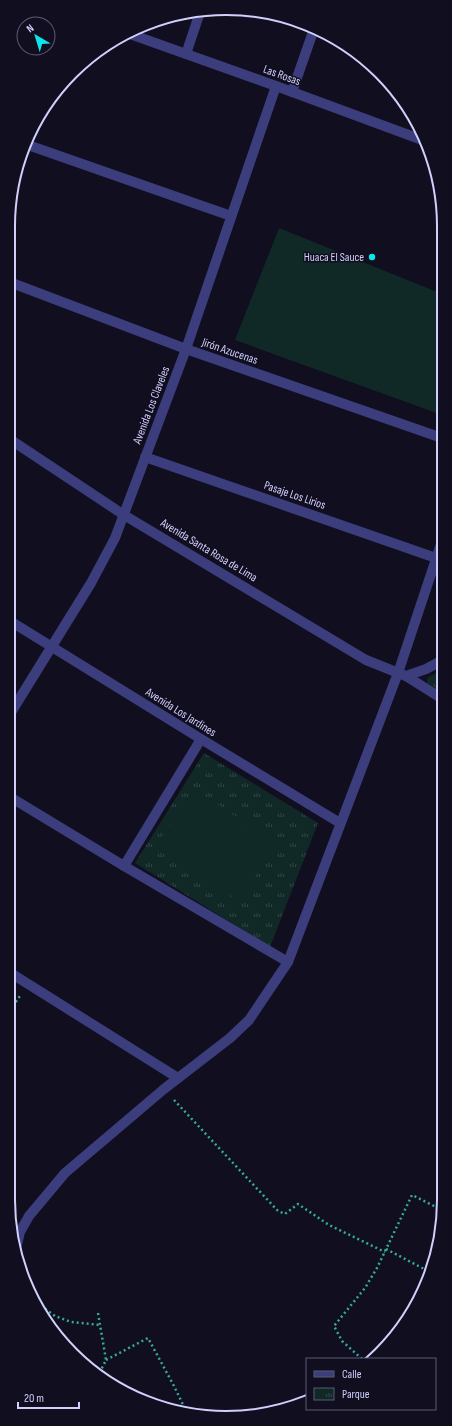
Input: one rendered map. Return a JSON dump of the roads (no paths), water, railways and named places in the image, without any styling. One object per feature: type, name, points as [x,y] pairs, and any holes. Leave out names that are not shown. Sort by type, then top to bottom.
[{"type":"street","points":[[186,54],[198,17]]},
{"type":"street","points":[[292,92],[312,34]]},
{"type":"street","name":"Las Rosas","points":[[135,36],[418,138]]},
{"type":"street","name":"Avenida Los Claveles","points":[[15,706],[91,583],[115,538],[186,349],[276,86]]},
{"type":"street","points":[[31,146],[231,216]]},
{"type":"street","name":"Jirón Azucenas","points":[[15,284],[186,349],[437,436]]},
{"type":"street","name":"Avenida Santa Rosa de Lima","points":[[15,443],[124,514],[366,660],[402,675],[437,696]]},
{"type":"street","name":"Pasaje Los Lirios","points":[[145,457],[436,558]]},
{"type":"street","points":[[19,1238],[20,1232],[29,1216],[65,1173],[164,1089],[230,1038],[248,1020],[288,962],[340,823],[402,675],[436,558]]},
{"type":"street","name":"Avenida Los Jardines","points":[[15,624],[340,823]]},
{"type":"street","points":[[402,675],[426,669],[437,663]]},
{"type":"street","points":[[124,866],[201,739]]},
{"type":"street","points":[[15,800],[288,962]]},
{"type":"street","points":[[15,976],[178,1078]]},
{"type":"place","name":"Huaca El Sauce","points":[[372,257]]}]
